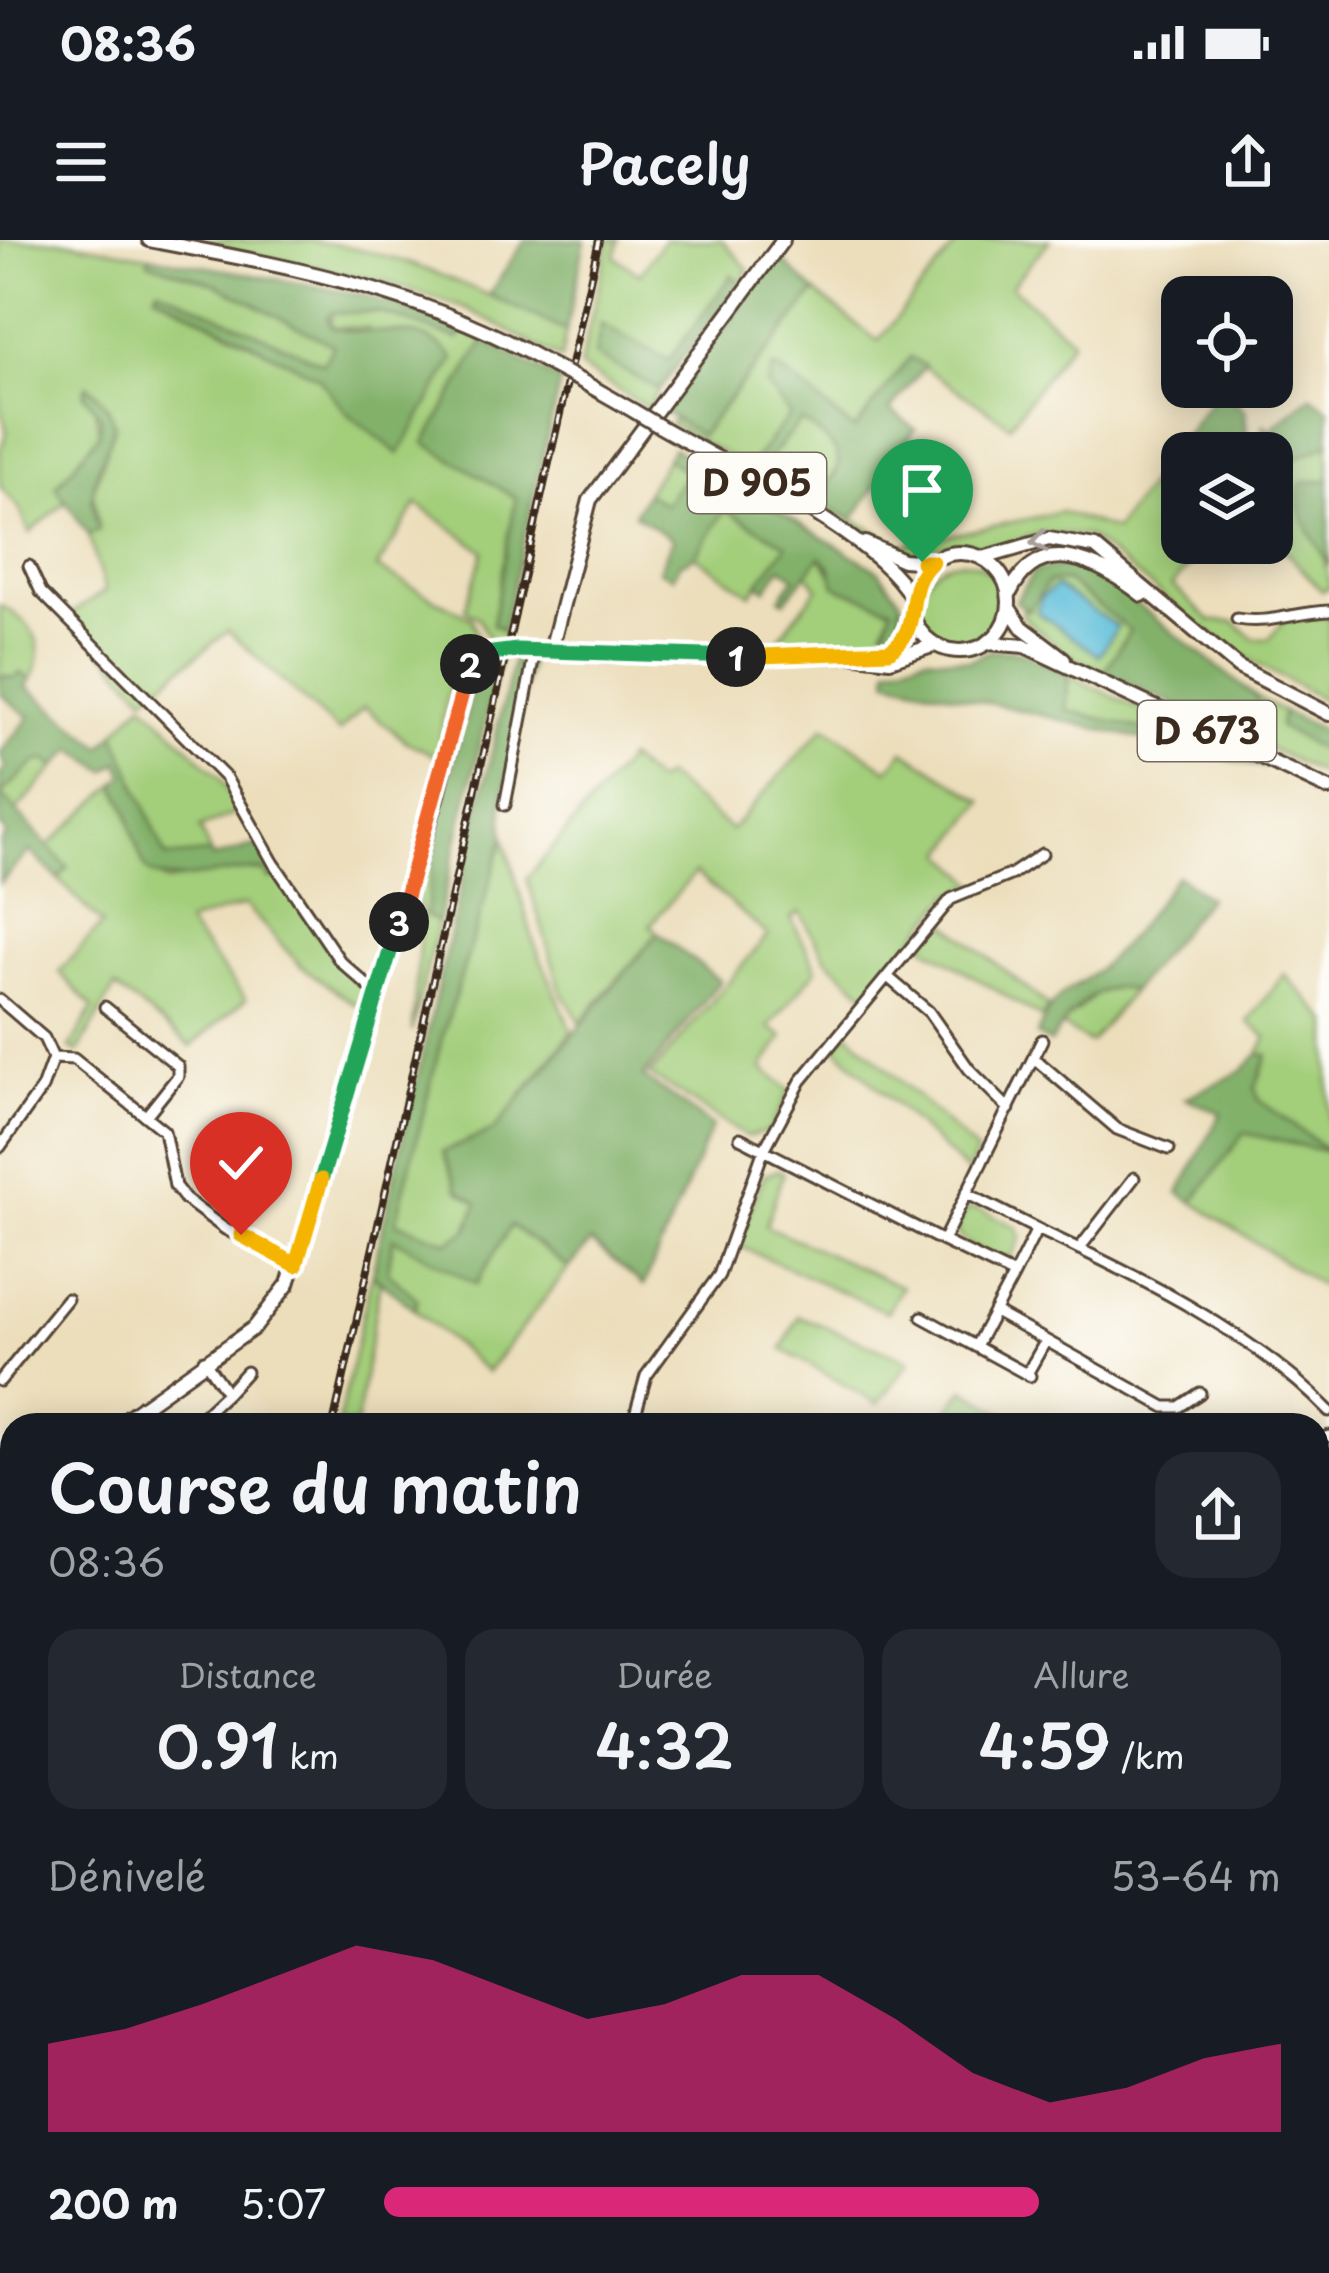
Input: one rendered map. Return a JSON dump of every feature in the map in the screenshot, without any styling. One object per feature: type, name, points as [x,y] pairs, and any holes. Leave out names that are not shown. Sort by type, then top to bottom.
[{"type":"main road","name":"D 905","points":[[149,240],[304,269],[406,296],[464,318],[854,540],[903,560],[932,562]]},
{"type":"main road","points":[[551,650],[590,500],[783,240]]},
{"type":"main road","points":[[1159,604],[1112,559],[1083,543],[1048,539],[982,558],[952,554],[932,562],[920,574],[911,598],[913,617],[935,645],[958,652],[988,643],[1003,628],[1009,601],[1031,566],[1074,557],[1100,563],[1249,674],[1329,714]]},
{"type":"main road","name":"D 905","points":[[854,540],[894,574],[911,598]]},
{"type":"main road","points":[[982,558],[998,570],[1009,601]]},
{"type":"main road","name":"D 673","points":[[1009,601],[1022,627],[1084,673]]},
{"type":"main road","points":[[859,656],[894,648],[913,617]]},
{"type":"main road","name":"D 673","points":[[988,643],[1018,643],[1329,789]]},
{"type":"main road","points":[[132,1413],[262,1320],[296,1265],[442,778],[462,679],[473,661],[499,651],[535,650],[890,660],[935,645]]},
{"type":"street","points":[[29,566],[41,592],[226,778],[331,948],[357,981],[377,994]]},
{"type":"street","points":[[1237,619],[1263,624],[1283,614],[1329,611]]},
{"type":"street","points":[[505,805],[535,650]]},
{"type":"street","points":[[635,1413],[646,1376],[719,1275],[763,1153],[801,1081],[951,899],[1012,874],[1042,854]]},
{"type":"street","points":[[889,979],[929,1012],[969,1069],[1009,1109]]},
{"type":"street","points":[[0,1000],[39,1032],[53,1058],[42,1088],[0,1147]]},
{"type":"street","points":[[105,1007],[178,1066],[178,1076],[146,1117]]},
{"type":"street","points":[[943,1241],[1042,1040]]},
{"type":"street","points":[[53,1058],[74,1059],[169,1138],[181,1195],[225,1229],[296,1265]]},
{"type":"street","points":[[1034,1058],[1108,1123],[1163,1148],[1148,1159]]},
{"type":"street","points":[[740,1138],[1014,1275]]},
{"type":"street","points":[[1079,1249],[1134,1178]]},
{"type":"street","points":[[966,1193],[1158,1288],[1292,1378],[1329,1411]]},
{"type":"street","points":[[977,1344],[1037,1229]]},
{"type":"street","points":[[0,1381],[67,1300]]},
{"type":"street","points":[[995,1312],[1165,1407],[1179,1407],[1200,1393]]},
{"type":"street","points":[[922,1317],[1029,1375],[1045,1342]]},
{"type":"street","points":[[204,1360],[227,1393]]},
{"type":"street","points":[[208,1413],[246,1372]]},
{"type":"street","points":[[142,1405],[148,1413]]},
{"type":"green space","points":[[0,240],[58,240],[149,256],[149,262],[216,284],[334,345],[323,364],[155,294],[318,377],[368,328],[331,328],[331,313],[379,312],[458,339],[465,330],[484,341],[425,443],[516,498],[492,624],[505,633],[503,643],[490,642],[479,619],[465,609],[484,551],[417,504],[377,568],[471,618],[480,644],[452,680],[438,757],[407,742],[364,707],[339,732],[228,631],[145,697],[69,615],[105,591],[88,534],[99,530],[93,491],[115,424],[94,403],[100,434],[56,486],[65,502],[30,533],[18,506],[0,487],[0,449],[7,432],[0,404]]},
{"type":"green space","points":[[183,240],[313,241],[411,264],[566,331],[561,359],[468,309],[389,283]]},
{"type":"green space","points":[[525,240],[585,240],[566,331],[489,295]]},
{"type":"green space","points":[[609,240],[619,240],[615,257],[640,274],[664,240],[722,240],[749,270],[739,282],[731,276],[669,361],[601,325],[596,355],[659,390],[648,408],[580,367]]},
{"type":"green space","points":[[960,240],[1050,240],[1011,286],[1072,340],[1010,425],[910,358],[855,430],[803,390],[767,386],[790,415],[762,466],[801,421],[826,439],[838,457],[833,475],[811,497],[902,545],[1061,512],[1115,530],[1161,468],[1161,564],[1192,564],[1172,585],[1211,621],[1234,622],[1254,639],[1269,639],[1287,618],[1329,616],[1329,678],[1324,687],[1329,703],[1232,650],[1087,536],[1042,533],[993,549],[959,542],[907,555],[670,424],[674,419],[701,435],[815,292],[878,341]]},
{"type":"green space","points":[[777,255],[815,292],[700,435],[663,411]]},
{"type":"green space","points":[[149,256],[363,295],[465,330],[458,339],[379,312],[331,313],[327,318],[331,327],[427,338],[454,359],[399,454],[347,413],[318,377],[155,293],[158,288],[323,363],[333,345],[216,284],[148,262]]},
{"type":"green space","points":[[732,275],[739,282],[659,390],[595,355],[601,324],[669,360]]},
{"type":"green space","points":[[484,341],[560,381],[503,629],[492,625],[516,498],[425,443]]},
{"type":"green space","points":[[910,357],[925,366],[890,410],[915,429],[853,519],[810,497],[834,476],[838,457],[825,439],[801,421],[761,467],[755,459],[790,415],[767,386],[773,368],[855,430]]},
{"type":"green space","points":[[87,385],[111,413],[113,425],[93,491],[99,531],[88,534],[56,487],[99,434],[101,417],[84,394]]},
{"type":"green space","points":[[1311,396],[1329,409],[1329,444],[1293,461],[1293,432],[1264,432],[1264,425],[1270,430]]},
{"type":"green space","points":[[1205,408],[1245,410],[1247,432],[1187,432]]},
{"type":"green space","points":[[1329,444],[1329,480],[1302,483],[1328,574],[1329,588],[1322,591],[1293,560],[1296,458]]},
{"type":"green space","points":[[673,448],[879,571],[901,601],[898,628],[882,639],[892,608],[835,586],[830,566],[820,557],[785,601],[780,598],[795,577],[781,567],[766,589],[758,583],[787,545],[725,510],[695,556],[680,564],[673,577],[659,570],[673,539],[634,514],[646,493],[665,504],[687,473],[667,458]]},
{"type":"green space","points":[[667,458],[688,473],[665,505],[646,493]]},
{"type":"green space","points":[[1329,480],[1329,565],[1306,526],[1299,493],[1301,483]]},
{"type":"green space","points":[[725,510],[788,545],[751,594],[695,556]]},
{"type":"green space","points":[[820,556],[842,589],[892,608],[882,634],[901,611],[901,601],[902,623],[892,638],[875,647],[828,652],[760,649],[775,643],[818,588],[806,572]]},
{"type":"green space","points":[[961,561],[990,573],[1002,602],[990,631],[961,643],[932,631],[920,602],[932,573]]},
{"type":"green space","points":[[1064,565],[1093,570],[1256,697],[1259,743],[1104,672],[1130,630],[1066,581],[1048,582],[1029,610],[1015,602],[1034,571]]},
{"type":"green space","points":[[1066,581],[1131,631],[1104,672],[1066,653],[1022,616],[1022,609],[1029,610],[1048,582]]},
{"type":"green space","points":[[0,605],[22,619],[35,636],[39,656],[31,680],[21,673],[14,678],[0,675]]},
{"type":"green space","points":[[991,650],[1019,651],[1068,675],[1067,710],[1209,747],[1214,756],[888,679],[889,667],[926,656],[970,660]]},
{"type":"green space","points":[[500,658],[438,922],[426,916],[440,811],[479,667]]},
{"type":"green space","points":[[513,660],[530,661],[502,804],[504,837],[442,1038],[396,1222],[448,1242],[467,1230],[478,1203],[458,1190],[443,1152],[494,1130],[658,933],[720,981],[643,1077],[712,1126],[644,1285],[591,1242],[569,1268],[511,1225],[476,1284],[393,1238],[388,1272],[418,1300],[414,1309],[372,1274]]},
{"type":"green space","points":[[21,673],[31,680],[26,686],[102,747],[115,733],[166,857],[210,853],[212,858],[258,845],[278,875],[269,879],[264,871],[251,870],[181,878],[153,874],[140,857],[115,785],[124,776],[119,762],[107,771],[73,749],[55,768],[48,760],[37,761],[1,794],[68,868],[58,879],[30,851],[0,883],[0,844],[7,834],[0,826],[0,775],[6,768],[0,753],[30,717],[0,694],[0,675],[14,678]]},
{"type":"green space","points":[[1068,675],[1264,768],[1214,756],[1208,747],[1066,710]]},
{"type":"green space","points":[[1256,697],[1283,712],[1280,727],[1329,754],[1329,778],[1259,743]]},
{"type":"green space","points":[[143,702],[220,778],[240,812],[200,828],[210,853],[169,859],[162,848],[115,733]]},
{"type":"green space","points":[[1283,712],[1329,733],[1329,754],[1279,727]]},
{"type":"green space","points":[[825,726],[888,770],[904,751],[983,801],[945,853],[976,884],[950,895],[867,995],[826,958],[800,912],[791,918],[817,969],[769,1027],[783,1037],[762,1068],[790,1091],[769,1131],[747,1137],[650,1075],[768,935],[695,873],[650,925],[658,933],[580,1022],[561,991],[527,878],[628,759],[655,782],[666,776],[731,830]]},
{"type":"green space","points":[[48,760],[55,768],[15,812],[0,794],[37,761]]},
{"type":"green space","points":[[115,785],[134,822],[146,868],[167,882],[222,871],[278,875],[336,959],[367,994],[364,1004],[356,1005],[301,966],[245,905],[186,923],[246,999],[191,1046],[115,987],[78,1052],[70,1048],[93,1008],[59,972],[102,924],[58,879],[68,868],[48,846]]},
{"type":"green space","points":[[440,811],[426,916],[438,922],[412,1032],[422,913],[415,896]]},
{"type":"green space","points":[[504,837],[534,943],[572,1031],[494,1130],[443,1152],[478,1203],[468,1230],[448,1242],[395,1222],[442,1038]]},
{"type":"green space","points":[[1177,875],[1208,898],[1132,991],[1119,988],[1095,994],[1050,1043],[1037,1035],[1058,998],[1115,953]]},
{"type":"green space","points":[[939,917],[1048,1006],[1042,1018],[924,946]]},
{"type":"green space","points":[[1284,974],[1329,1022],[1329,1151],[1258,1100],[1255,1088],[1267,1056],[1259,1054],[1267,1037],[1248,1022]]},
{"type":"green space","points":[[1117,987],[1132,991],[1090,1043],[1061,1025],[1096,994]]},
{"type":"green space","points":[[848,1032],[977,1152],[967,1172],[835,1047]]},
{"type":"green space","points":[[1259,1054],[1268,1055],[1255,1088],[1259,1100],[1329,1152],[1244,1133],[1193,1202],[1179,1193],[1221,1113],[1185,1098],[1242,1071]]},
{"type":"green space","points":[[1244,1133],[1329,1152],[1329,1291],[1193,1202]]},
{"type":"green space","points":[[783,1173],[766,1226],[902,1287],[887,1312],[737,1245],[764,1175]]},
{"type":"green space","points":[[978,1209],[1016,1227],[1021,1237],[1011,1257],[980,1251],[956,1231],[966,1210]]},
{"type":"green space","points":[[510,1225],[569,1268],[487,1372],[414,1309],[418,1300],[388,1272],[393,1237],[476,1284]]},
{"type":"green space","points":[[372,1274],[380,1282],[358,1413],[341,1413]]},
{"type":"green space","points":[[799,1316],[910,1361],[878,1404],[782,1349]]},
{"type":"green space","points":[[964,1389],[1004,1413],[946,1413]]},
{"type":"water","points":[[1056,586],[1117,627],[1099,656],[1037,612],[1041,597]]},
{"type":"railway","points":[[336,1413],[599,240]]},
{"type":"route","points":[[241,1235],[296,1265],[438,795],[469,665],[485,654],[517,650],[733,657],[859,656],[889,651],[899,645],[910,626],[913,589],[932,562],[922,562]]}]
